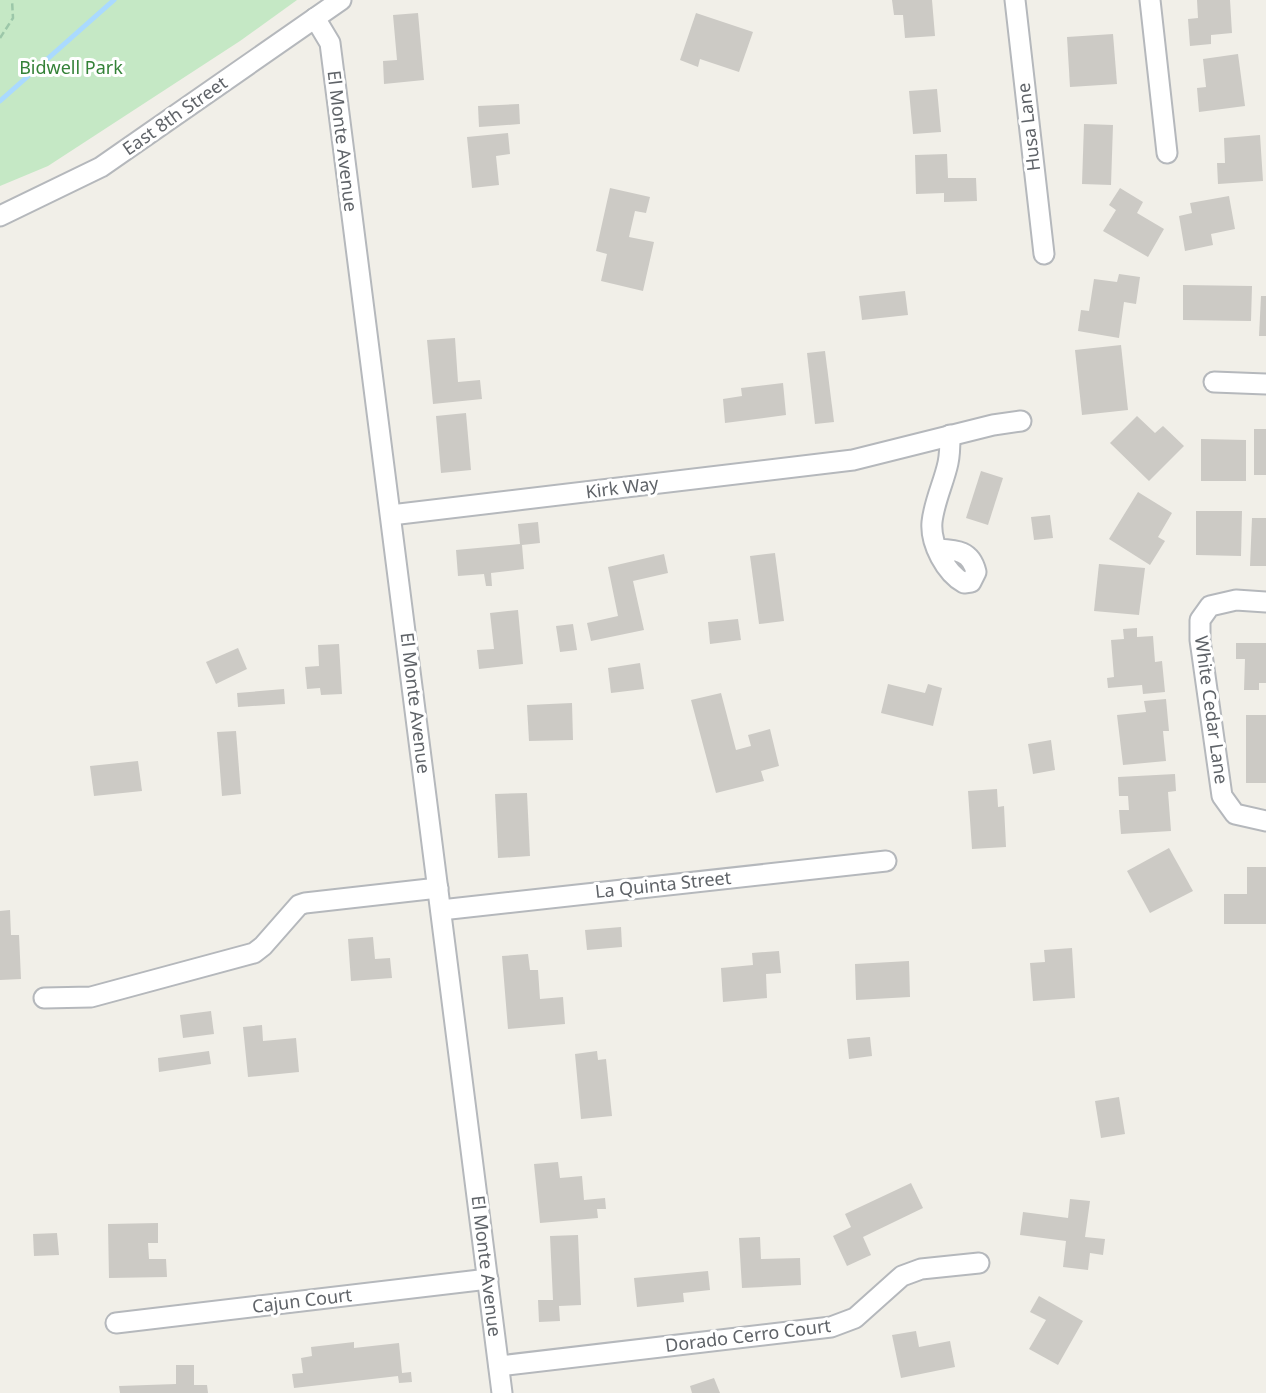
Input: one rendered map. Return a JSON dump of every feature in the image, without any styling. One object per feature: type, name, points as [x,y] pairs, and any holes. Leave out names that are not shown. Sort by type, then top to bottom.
[{"type":"street","name":"East 8th Street","points":[[0,216],[101,167],[341,0]]},
{"type":"street","name":"Husa Lane","points":[[1015,0],[1044,254]]},
{"type":"street","points":[[1150,0],[1167,153]]},
{"type":"street","name":"El Monte Avenue","points":[[315,18],[330,43],[502,1393]]},
{"type":"street","points":[[1214,382],[1266,384]]},
{"type":"street","name":"Kirk Way","points":[[391,515],[853,460],[993,425],[1021,421]]},
{"type":"street","points":[[938,549],[932,521],[949,460],[950,435]]},
{"type":"street","name":"White Cedar Lane","points":[[1266,602],[1236,600],[1210,606],[1200,620],[1200,640],[1222,796],[1235,814],[1266,821]]},
{"type":"street","name":"La Quinta Street","points":[[441,910],[886,861]]},
{"type":"street","points":[[44,998],[91,996],[254,953],[299,905],[305,903],[438,888]]},
{"type":"street","name":"Dorado Cerro Court","points":[[499,1367],[831,1327],[855,1318],[873,1305],[902,1276],[921,1269],[979,1263]]},
{"type":"street","name":"Cajun Court","points":[[116,1323],[488,1279]]},
{"type":"path","points":[[0,38],[13,18],[12,0]]},
{"type":"green space","name":"Bidwell Park","points":[[0,0],[297,0],[240,41],[48,166],[0,186]]},
{"type":"building","points":[[892,0],[932,0],[935,36],[905,38],[903,15],[894,15]]},
{"type":"building","points":[[1197,0],[1230,0],[1232,33],[1211,35],[1211,44],[1190,46],[1188,19],[1198,18]]},
{"type":"building","points":[[418,13],[424,80],[384,84],[383,61],[397,60],[393,15]]},
{"type":"building","points":[[696,13],[753,32],[739,72],[700,59],[698,67],[680,60]]},
{"type":"building","points":[[1113,34],[1117,84],[1070,87],[1067,37]]},
{"type":"building","points":[[1238,54],[1245,106],[1199,112],[1197,88],[1206,87],[1203,59]]},
{"type":"building","points":[[937,89],[941,132],[913,134],[909,91]]},
{"type":"building","points":[[519,104],[520,124],[479,127],[478,106]]},
{"type":"building","points":[[1084,124],[1113,125],[1111,185],[1082,184]]},
{"type":"building","points":[[508,133],[510,154],[496,156],[499,185],[472,188],[467,137]]},
{"type":"building","points":[[1260,135],[1263,181],[1218,184],[1217,163],[1225,163],[1224,138]]},
{"type":"building","points":[[947,154],[948,178],[976,178],[977,201],[944,202],[944,193],[916,194],[915,155]]},
{"type":"building","points":[[610,188],[650,197],[646,213],[635,211],[629,237],[654,242],[643,291],[601,281],[607,254],[596,251]]},
{"type":"building","points":[[1120,188],[1143,202],[1137,213],[1164,229],[1148,257],[1103,231],[1116,210],[1109,205]]},
{"type":"building","points":[[1229,196],[1235,229],[1211,234],[1213,245],[1185,251],[1179,216],[1192,213],[1190,203]]},
{"type":"building","points":[[1119,274],[1140,277],[1136,304],[1124,302],[1119,338],[1078,331],[1081,310],[1089,311],[1094,279],[1117,282]]},
{"type":"building","points":[[1183,285],[1252,286],[1251,321],[1183,320]]},
{"type":"building","points":[[905,291],[908,315],[862,320],[859,296]]},
{"type":"building","points":[[1261,296],[1266,296],[1266,336],[1259,336]]},
{"type":"building","points":[[455,338],[458,382],[480,380],[482,399],[433,404],[427,340]]},
{"type":"building","points":[[1121,345],[1128,410],[1082,415],[1075,350]]},
{"type":"building","points":[[825,351],[834,422],[815,424],[807,353]]},
{"type":"building","points":[[783,383],[786,415],[725,423],[723,399],[742,396],[741,388]]},
{"type":"building","points":[[466,413],[471,470],[441,473],[436,416]]},
{"type":"building","points":[[1137,416],[1155,433],[1163,426],[1184,446],[1149,481],[1110,443]]},
{"type":"building","points":[[1254,429],[1266,429],[1266,475],[1254,475]]},
{"type":"building","points":[[1201,439],[1246,440],[1246,481],[1201,481]]},
{"type":"building","points":[[981,471],[1003,478],[988,525],[966,518]]},
{"type":"building","points":[[1138,492],[1172,513],[1158,537],[1165,541],[1150,565],[1109,539]]},
{"type":"building","points":[[1196,511],[1242,511],[1241,556],[1196,555]]},
{"type":"building","points":[[1050,515],[1053,538],[1034,540],[1031,517]]},
{"type":"building","points":[[1252,518],[1266,518],[1266,566],[1250,566]]},
{"type":"building","points":[[538,522],[540,543],[522,545],[524,569],[491,573],[492,586],[486,586],[484,574],[458,576],[456,550],[520,544],[518,524]]},
{"type":"building","points":[[775,553],[784,621],[759,624],[750,556]]},
{"type":"building","points":[[664,554],[668,573],[633,581],[644,630],[591,641],[587,623],[618,616],[608,567]]},
{"type":"building","points":[[1099,564],[1145,568],[1139,615],[1094,611]]},
{"type":"building","points":[[518,610],[523,664],[479,669],[477,650],[494,649],[490,613]]},
{"type":"building","points":[[738,619],[741,640],[710,644],[708,622]]},
{"type":"building","points":[[573,624],[577,650],[560,652],[556,626]]},
{"type":"building","points":[[1137,628],[1137,637],[1153,636],[1155,662],[1162,661],[1165,692],[1143,694],[1142,685],[1108,688],[1107,678],[1114,677],[1111,640],[1124,639],[1123,629]]},
{"type":"building","points":[[1236,643],[1266,643],[1266,683],[1259,683],[1259,690],[1244,690],[1245,659],[1236,659]]},
{"type":"building","points":[[339,644],[342,694],[321,695],[320,688],[307,689],[305,667],[319,666],[318,645]]},
{"type":"building","points":[[238,648],[247,669],[216,684],[206,662]]},
{"type":"building","points":[[640,663],[644,689],[611,693],[608,668]]},
{"type":"building","points":[[888,684],[925,693],[928,684],[942,688],[933,726],[881,713]]},
{"type":"building","points":[[284,689],[285,704],[238,707],[237,693]]},
{"type":"building","points":[[721,693],[736,750],[751,746],[748,735],[770,729],[779,766],[761,771],[764,781],[716,793],[691,700]]},
{"type":"building","points":[[1166,699],[1169,731],[1163,731],[1166,761],[1123,765],[1117,715],[1146,712],[1144,701]]},
{"type":"building","points":[[572,703],[573,740],[529,741],[527,705]]},
{"type":"building","points":[[1246,715],[1266,715],[1266,783],[1246,783]]},
{"type":"building","points":[[236,731],[241,794],[222,796],[217,732]]},
{"type":"building","points":[[1051,740],[1055,770],[1033,774],[1028,744]]},
{"type":"building","points":[[138,761],[142,791],[94,796],[90,766]]},
{"type":"building","points":[[1175,774],[1176,791],[1168,792],[1171,831],[1121,834],[1119,810],[1129,810],[1128,796],[1119,796],[1118,777]]},
{"type":"building","points":[[997,789],[998,807],[1004,806],[1006,847],[972,849],[968,791]]},
{"type":"building","points":[[527,793],[530,856],[498,858],[495,794]]},
{"type":"building","points":[[1169,848],[1193,891],[1150,913],[1127,871]]},
{"type":"building","points":[[1247,867],[1266,867],[1266,924],[1224,924],[1224,894],[1247,894]]},
{"type":"building","points":[[10,910],[11,935],[19,935],[21,979],[0,980],[0,911]]},
{"type":"building","points":[[621,927],[622,947],[587,950],[585,930]]},
{"type":"building","points":[[373,937],[375,959],[390,958],[392,978],[351,981],[348,939]]},
{"type":"building","points":[[1072,948],[1075,998],[1033,1001],[1030,963],[1045,962],[1044,950]]},
{"type":"building","points":[[779,951],[781,973],[766,974],[767,998],[723,1002],[721,968],[753,965],[752,953]]},
{"type":"building","points":[[528,954],[530,970],[538,970],[540,999],[563,997],[565,1024],[508,1029],[502,956]]},
{"type":"building","points":[[909,961],[910,997],[856,1000],[855,964]]},
{"type":"building","points":[[211,1011],[214,1034],[183,1038],[180,1015]]},
{"type":"building","points":[[262,1025],[263,1041],[296,1038],[299,1072],[248,1077],[243,1027]]},
{"type":"building","points":[[870,1037],[872,1056],[849,1059],[847,1039]]},
{"type":"building","points":[[209,1051],[211,1064],[159,1072],[158,1058]]},
{"type":"building","points":[[597,1051],[598,1060],[606,1059],[612,1116],[581,1119],[575,1054]]},
{"type":"building","points":[[1119,1097],[1125,1134],[1101,1138],[1095,1101]]},
{"type":"building","points":[[558,1162],[560,1178],[582,1176],[584,1200],[605,1198],[606,1209],[597,1209],[598,1218],[540,1223],[534,1164]]},
{"type":"building","points":[[911,1183],[923,1208],[863,1237],[871,1255],[847,1266],[833,1236],[851,1227],[845,1214]]},
{"type":"building","points":[[1070,1199],[1090,1201],[1085,1237],[1105,1239],[1103,1255],[1090,1253],[1088,1270],[1063,1267],[1066,1241],[1020,1235],[1023,1212],[1068,1218]]},
{"type":"building","points":[[158,1223],[158,1243],[148,1243],[149,1259],[166,1259],[167,1277],[109,1278],[108,1224]]},
{"type":"building","points":[[57,1233],[59,1255],[34,1256],[33,1234]]},
{"type":"building","points":[[578,1235],[581,1305],[559,1306],[560,1321],[539,1322],[538,1300],[553,1300],[550,1236]]},
{"type":"building","points":[[760,1237],[761,1259],[800,1258],[801,1285],[742,1288],[739,1238]]},
{"type":"building","points":[[708,1271],[710,1290],[683,1293],[684,1302],[637,1307],[634,1278]]},
{"type":"building","points":[[1039,1296],[1083,1321],[1058,1365],[1029,1349],[1046,1320],[1030,1312]]},
{"type":"building","points":[[916,1331],[919,1347],[950,1341],[955,1367],[901,1378],[892,1335]]},
{"type":"building","points":[[354,1342],[354,1348],[399,1343],[402,1373],[411,1372],[412,1382],[399,1383],[398,1376],[294,1388],[292,1374],[303,1373],[301,1358],[312,1356],[311,1347]]},
{"type":"building","points":[[176,1365],[194,1365],[194,1385],[207,1385],[208,1393],[120,1393],[119,1386],[176,1384]]},
{"type":"building","points":[[714,1378],[720,1393],[692,1393],[690,1386]]},
{"type":"waterway","points":[[0,101],[114,0]]}]
